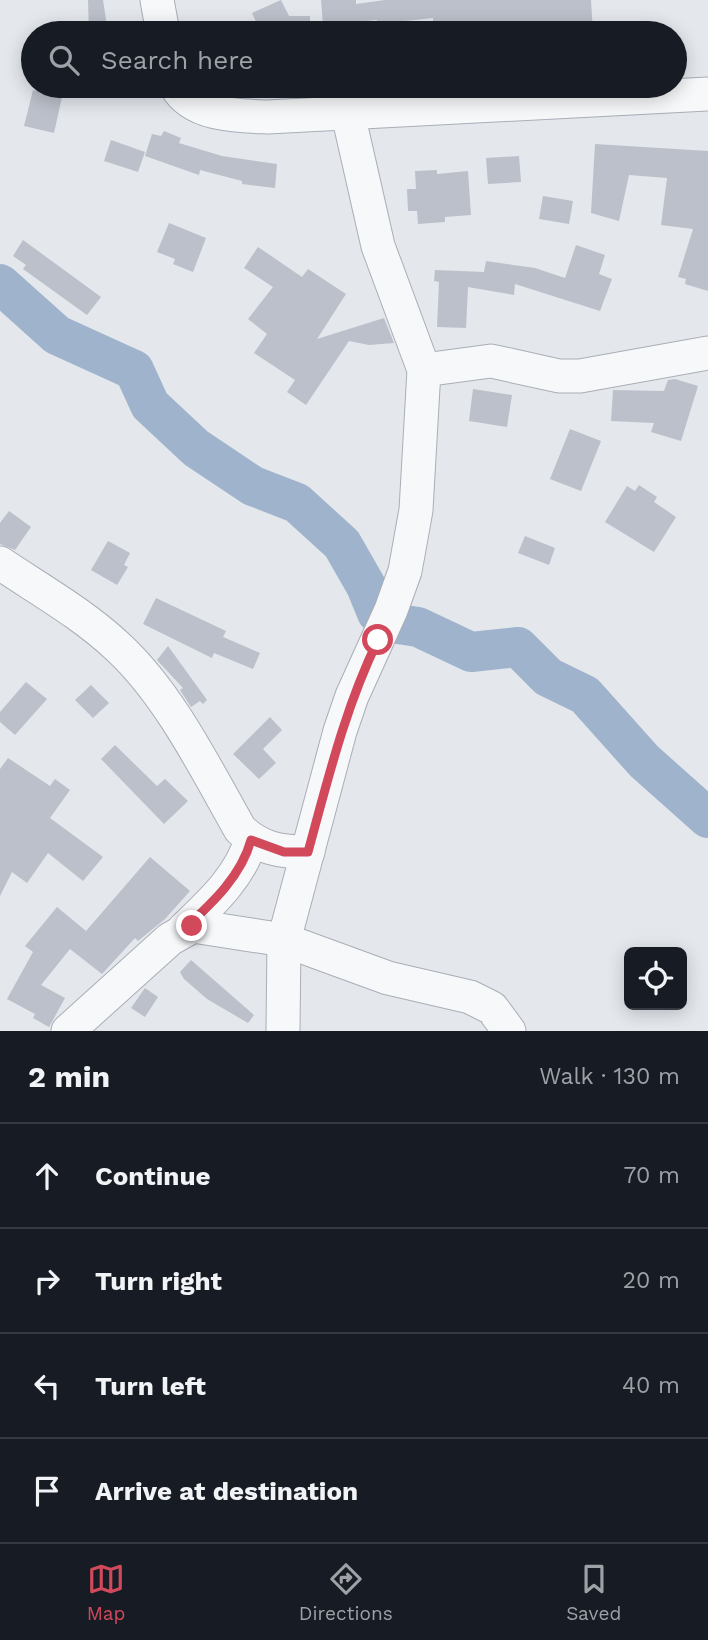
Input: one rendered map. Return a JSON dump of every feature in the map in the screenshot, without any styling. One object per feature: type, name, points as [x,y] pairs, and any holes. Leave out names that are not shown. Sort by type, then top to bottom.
[{"type":"street","points":[[157,0],[161,21]]},
{"type":"street","points":[[687,95],[708,94]]},
{"type":"street","points":[[187,98],[192,103],[216,112],[242,116],[348,114],[636,98]]},
{"type":"street","points":[[282,1031],[281,971],[284,940],[340,730],[405,571],[416,510],[424,370],[378,246],[348,114]]},
{"type":"street","points":[[424,370],[491,361],[559,376],[580,376],[708,353]]},
{"type":"street","points":[[0,563],[87,622],[119,648],[147,680],[192,746],[240,829],[251,840],[284,852],[308,852]]},
{"type":"street","points":[[68,1031],[217,899],[246,856],[251,840]]},
{"type":"street","points":[[184,929],[203,926],[284,940],[388,978],[481,1001],[492,1008],[509,1031]]},
{"type":"building","points":[[88,0],[103,0],[106,21],[89,21]]},
{"type":"building","points":[[281,0],[289,16],[310,16],[310,21],[256,21],[252,13]]},
{"type":"building","points":[[321,0],[356,0],[356,4],[385,0],[591,0],[592,21],[433,21],[433,18],[405,21],[323,21]]},
{"type":"building","points":[[31,98],[62,98],[54,133],[24,126]]},
{"type":"building","points":[[164,131],[181,138],[179,143],[222,156],[277,164],[275,188],[242,184],[242,181],[200,170],[199,175],[145,156],[152,134],[161,136]]},
{"type":"building","points":[[111,140],[145,152],[138,172],[104,161]]},
{"type":"building","points":[[595,144],[708,151],[708,291],[685,284],[686,279],[678,277],[693,229],[661,225],[667,178],[629,175],[619,221],[591,213]]},
{"type":"building","points":[[519,156],[521,182],[488,184],[486,158]]},
{"type":"building","points":[[437,170],[437,174],[468,171],[471,215],[445,217],[445,222],[418,224],[417,211],[408,211],[407,189],[416,189],[415,171]]},
{"type":"building","points":[[543,196],[573,201],[569,224],[539,219]]},
{"type":"building","points":[[169,223],[206,238],[193,272],[173,264],[175,259],[157,252]]},
{"type":"building","points":[[23,240],[101,297],[87,315],[23,269],[26,265],[13,256]]},
{"type":"building","points":[[576,245],[605,255],[599,274],[612,279],[600,311],[515,284],[514,295],[468,287],[466,328],[437,327],[439,282],[434,281],[435,270],[484,272],[486,261],[535,268],[565,278]]},
{"type":"building","points":[[258,247],[302,277],[308,269],[346,294],[317,339],[384,318],[394,343],[369,345],[349,341],[306,405],[287,392],[295,380],[254,353],[267,334],[248,319],[273,287],[244,268]]},
{"type":"building","points":[[675,379],[698,386],[681,441],[651,432],[654,423],[611,421],[613,390],[664,391],[668,380]]},
{"type":"building","points":[[473,389],[512,395],[507,427],[469,421]]},
{"type":"building","points":[[570,429],[601,441],[581,491],[550,479]]},
{"type":"building","points":[[639,485],[657,497],[654,502],[676,517],[654,552],[605,522],[627,486],[635,491]]},
{"type":"building","points":[[9,511],[31,527],[15,550],[0,544],[0,523]]},
{"type":"building","points":[[525,536],[555,548],[549,565],[518,553]]},
{"type":"building","points":[[108,541],[130,553],[124,565],[128,567],[117,585],[91,570]]},
{"type":"building","points":[[156,598],[226,631],[223,637],[260,653],[253,669],[214,653],[212,658],[143,624]]},
{"type":"building","points":[[168,646],[207,700],[203,704],[200,701],[191,707],[180,690],[183,688],[157,660]]},
{"type":"building","points":[[26,682],[47,699],[15,735],[0,722],[0,712]]},
{"type":"building","points":[[91,685],[109,703],[93,718],[75,700]]},
{"type":"building","points":[[270,717],[282,730],[263,749],[276,763],[259,779],[233,754]]},
{"type":"building","points":[[115,745],[157,786],[165,779],[188,801],[164,824],[101,759]]},
{"type":"building","points":[[8,758],[50,786],[55,779],[70,790],[50,818],[103,857],[83,881],[48,853],[27,883],[12,872],[0,896],[0,769]]},
{"type":"building","points":[[150,857],[190,891],[165,919],[138,941],[135,938],[102,974],[70,949],[41,985],[65,998],[49,1027],[33,1018],[35,1014],[7,999],[33,952],[25,946],[57,907],[86,931]]},
{"type":"building","points":[[191,960],[254,1015],[248,1023],[207,999],[184,979],[180,972]]},
{"type":"building","points":[[145,988],[158,997],[145,1017],[131,1008]]},
{"type":"waterway","points":[[0,284],[57,335],[134,370],[150,405],[196,448],[253,486],[297,503],[342,544],[366,586],[377,613],[398,624],[418,627],[471,652],[518,647],[548,677],[585,695],[644,761],[708,818]]},
{"type":"route","points":[[192,926],[184,929],[217,899],[246,856],[251,840],[284,852],[308,852],[340,730],[352,696],[378,640]]}]
